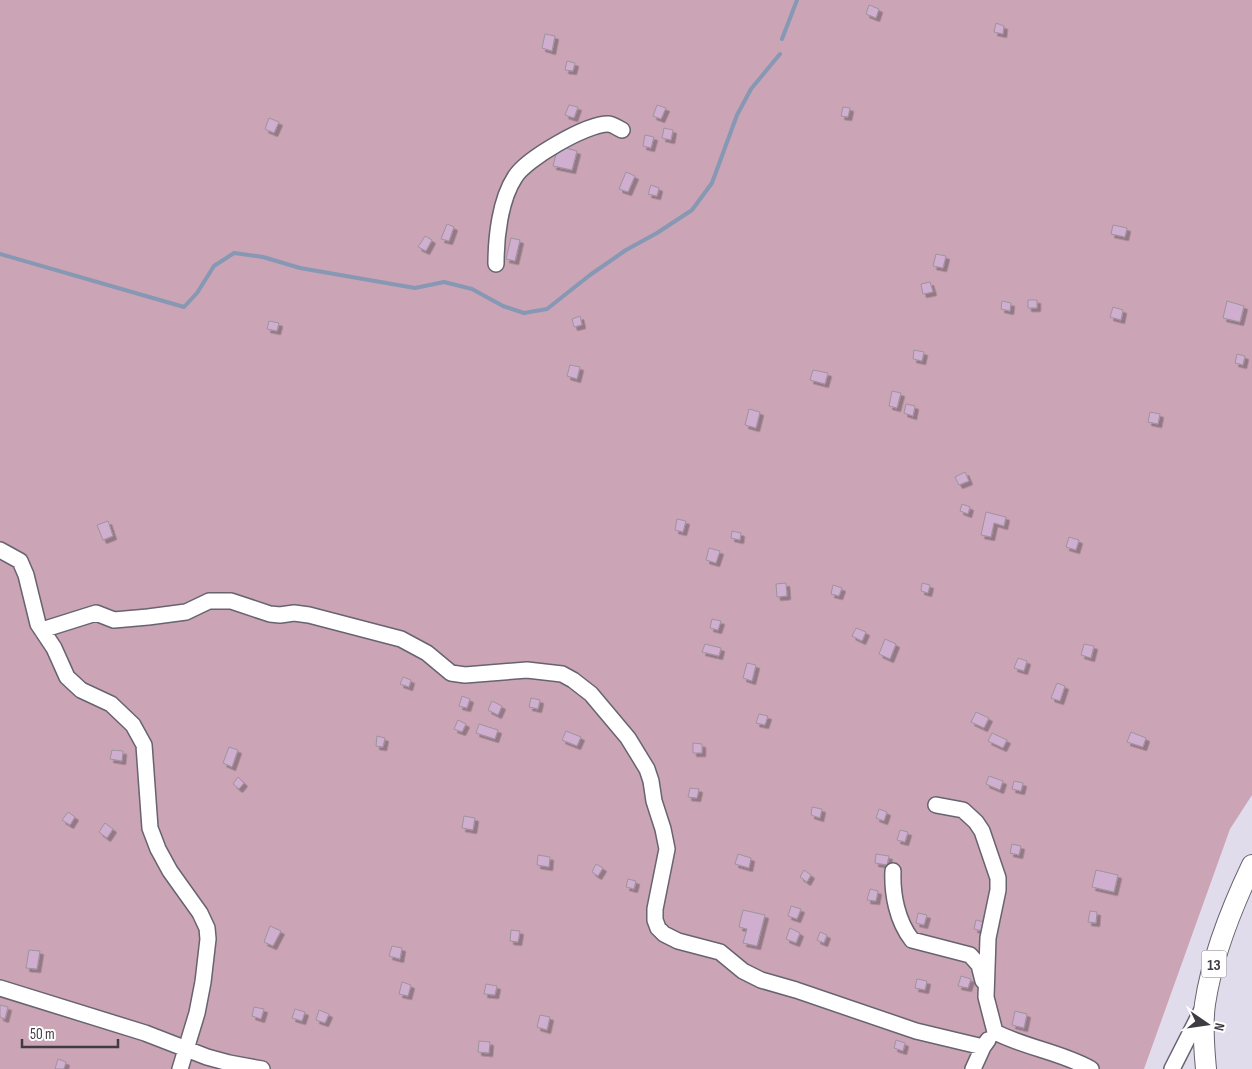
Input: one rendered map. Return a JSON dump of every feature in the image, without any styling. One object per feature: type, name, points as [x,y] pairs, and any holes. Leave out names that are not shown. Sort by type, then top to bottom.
[{"type":"main road","name":"13","points":[[1206,1069],[1204,1046],[1205,1004],[1237,896],[1252,865]]},
{"type":"street","points":[[496,264],[496,239],[506,196],[515,176],[536,156],[572,136],[608,124],[622,130]]},
{"type":"street","points":[[0,550],[20,561],[26,575],[38,624],[54,648],[67,677],[81,690],[110,704],[133,725],[144,745],[150,828],[158,849],[170,871],[184,888],[207,928],[208,939],[203,982],[197,1013],[180,1069]]},
{"type":"street","points":[[42,630],[96,613],[114,620],[148,617],[186,612],[209,601],[231,601],[270,614],[294,613],[309,615],[401,639],[427,653],[451,672],[465,675],[527,670],[562,674],[591,694],[628,738],[647,769],[663,829],[666,849],[655,920],[658,928],[664,934],[678,941],[720,952],[743,971],[761,980],[916,1031],[983,1047]]},
{"type":"street","points":[[936,805],[963,810],[976,822],[982,831],[998,878],[998,890],[988,938],[986,997]]},
{"type":"street","points":[[893,871],[892,886],[897,907],[906,932],[912,940],[970,956],[979,965],[995,1032],[1013,1041],[1066,1058],[1091,1069]]},
{"type":"street","points":[[0,988],[146,1033],[228,1063],[262,1069]]},
{"type":"street","points":[[1172,1069],[1205,1004]]},
{"type":"street","points":[[973,1069],[983,1047],[995,1032]]},
{"type":"shaded area","points":[[0,0],[1252,0],[1252,795],[1230,829],[1144,1069],[0,1069]]},
{"type":"building","points":[[869,5],[879,9],[876,18],[866,14]]},
{"type":"building","points":[[996,23],[1004,26],[1003,34],[994,32]]},
{"type":"building","points":[[545,34],[555,36],[552,51],[542,48]]},
{"type":"building","points":[[567,61],[575,63],[573,71],[565,70]]},
{"type":"building","points":[[569,105],[578,107],[574,118],[565,115]]},
{"type":"building","points":[[657,105],[666,108],[661,119],[653,116]]},
{"type":"building","points":[[843,107],[850,108],[848,117],[841,116]]},
{"type":"building","points":[[269,118],[279,122],[274,133],[265,129]]},
{"type":"building","points":[[664,128],[673,130],[671,140],[662,138]]},
{"type":"building","points":[[645,135],[654,137],[651,148],[643,146]]},
{"type":"building","points":[[558,146],[577,151],[572,170],[553,166]]},
{"type":"building","points":[[626,172],[635,176],[628,192],[619,189]]},
{"type":"building","points":[[651,185],[659,188],[657,196],[648,194]]},
{"type":"building","points":[[447,224],[454,227],[449,241],[441,239]]},
{"type":"building","points":[[1113,225],[1127,228],[1125,237],[1111,234]]},
{"type":"building","points":[[425,236],[432,240],[426,251],[418,247]]},
{"type":"building","points":[[511,238],[520,240],[515,261],[506,259]]},
{"type":"building","points":[[936,254],[946,256],[943,268],[933,266]]},
{"type":"building","points":[[930,282],[933,292],[923,294],[921,284]]},
{"type":"building","points":[[1028,300],[1037,300],[1037,308],[1028,308]]},
{"type":"building","points":[[1002,301],[1011,303],[1010,311],[1001,309]]},
{"type":"building","points":[[1227,301],[1244,306],[1240,322],[1223,318]]},
{"type":"building","points":[[1113,307],[1123,310],[1121,320],[1110,317]]},
{"type":"building","points":[[580,316],[582,325],[574,327],[572,319]]},
{"type":"building","points":[[269,321],[279,323],[277,331],[267,329]]},
{"type":"building","points":[[914,350],[924,352],[922,361],[913,359]]},
{"type":"building","points":[[1237,354],[1245,356],[1243,365],[1235,363]]},
{"type":"building","points":[[570,365],[580,367],[577,379],[567,376]]},
{"type":"building","points":[[813,370],[828,373],[825,384],[810,380]]},
{"type":"building","points":[[892,391],[901,393],[897,408],[889,406]]},
{"type":"building","points":[[906,404],[915,406],[913,416],[904,413]]},
{"type":"building","points":[[749,409],[760,412],[756,428],[745,425]]},
{"type":"building","points":[[1150,412],[1160,414],[1158,424],[1148,422]]},
{"type":"building","points":[[965,472],[969,481],[959,485],[955,477]]},
{"type":"building","points":[[962,504],[970,507],[968,514],[960,511]]},
{"type":"building","points":[[986,512],[1006,517],[1004,526],[994,523],[991,537],[981,535]]},
{"type":"building","points":[[677,519],[686,521],[683,532],[675,530]]},
{"type":"building","points":[[108,521],[113,536],[103,540],[97,525]]},
{"type":"building","points":[[732,531],[741,533],[740,540],[731,538]]},
{"type":"building","points":[[1069,537],[1079,540],[1076,550],[1066,547]]},
{"type":"building","points":[[709,548],[720,551],[716,563],[706,560]]},
{"type":"building","points":[[786,583],[787,596],[777,597],[776,584]]},
{"type":"building","points":[[922,583],[930,585],[928,593],[921,591]]},
{"type":"building","points":[[833,585],[842,588],[839,596],[831,594]]},
{"type":"building","points":[[712,619],[721,621],[718,630],[710,628]]},
{"type":"building","points":[[856,628],[866,632],[862,641],[852,636]]},
{"type":"building","points":[[885,639],[896,644],[890,659],[879,654]]},
{"type":"building","points":[[705,644],[721,648],[719,656],[702,652]]},
{"type":"building","points":[[1084,644],[1094,646],[1091,658],[1081,655]]},
{"type":"building","points":[[1018,658],[1027,661],[1024,671],[1014,668]]},
{"type":"building","points":[[747,663],[756,665],[752,681],[743,678]]},
{"type":"building","points":[[403,677],[411,680],[409,687],[400,684]]},
{"type":"building","points":[[1057,683],[1065,686],[1060,701],[1051,698]]},
{"type":"building","points":[[462,696],[470,699],[467,708],[459,706]]},
{"type":"building","points":[[531,698],[540,700],[538,709],[529,707]]},
{"type":"building","points":[[492,701],[502,706],[498,715],[488,710]]},
{"type":"building","points":[[976,712],[989,718],[984,728],[971,722]]},
{"type":"building","points":[[759,714],[768,716],[765,725],[756,723]]},
{"type":"building","points":[[458,720],[466,724],[462,732],[454,729]]},
{"type":"building","points":[[479,724],[498,730],[495,739],[476,733]]},
{"type":"building","points":[[566,731],[581,737],[577,746],[562,740]]},
{"type":"building","points":[[1131,732],[1146,738],[1143,747],[1127,742]]},
{"type":"building","points":[[992,733],[1007,740],[1003,748],[988,741]]},
{"type":"building","points":[[377,736],[385,738],[383,747],[376,746]]},
{"type":"building","points":[[693,743],[702,744],[702,753],[693,753]]},
{"type":"building","points":[[229,747],[238,750],[232,767],[223,763]]},
{"type":"building","points":[[112,750],[123,751],[122,761],[110,759]]},
{"type":"building","points":[[989,776],[1003,781],[1000,790],[986,784]]},
{"type":"building","points":[[238,777],[244,783],[239,789],[233,784]]},
{"type":"building","points":[[1014,781],[1023,783],[1021,791],[1012,789]]},
{"type":"building","points":[[690,788],[699,789],[697,798],[688,797]]},
{"type":"building","points":[[812,807],[822,809],[820,818],[811,815]]},
{"type":"building","points":[[879,809],[887,812],[884,821],[876,818]]},
{"type":"building","points":[[68,812],[75,817],[70,825],[62,820]]},
{"type":"building","points":[[464,816],[475,818],[473,830],[462,828]]},
{"type":"building","points":[[105,823],[113,829],[107,838],[99,832]]},
{"type":"building","points":[[900,830],[908,832],[905,842],[897,840]]},
{"type":"building","points":[[1012,844],[1021,846],[1019,855],[1010,853]]},
{"type":"building","points":[[738,854],[751,858],[749,868],[735,864]]},
{"type":"building","points":[[876,854],[889,856],[887,865],[875,863]]},
{"type":"building","points":[[538,855],[550,857],[549,867],[537,865]]},
{"type":"building","points":[[596,864],[603,868],[598,876],[592,872]]},
{"type":"building","points":[[804,870],[811,875],[807,882],[800,877]]},
{"type":"building","points":[[1096,870],[1118,875],[1114,892],[1092,887]]},
{"type":"building","points":[[628,879],[636,881],[634,889],[626,887]]},
{"type":"building","points":[[870,889],[878,891],[876,901],[867,900]]},
{"type":"building","points":[[791,906],[801,909],[797,919],[788,916]]},
{"type":"building","points":[[743,910],[765,915],[757,946],[743,943],[747,929],[739,927]]},
{"type":"building","points":[[1090,911],[1097,912],[1096,923],[1088,922]]},
{"type":"building","points":[[918,913],[927,915],[924,925],[916,923]]},
{"type":"building","points":[[976,920],[984,922],[982,931],[974,929]]},
{"type":"building","points":[[270,926],[281,931],[273,946],[264,942]]},
{"type":"building","points":[[790,928],[800,933],[796,943],[786,939]]},
{"type":"building","points":[[511,930],[520,931],[518,942],[510,941]]},
{"type":"building","points":[[820,932],[827,935],[824,943],[817,940]]},
{"type":"building","points":[[392,946],[402,948],[400,959],[389,956]]},
{"type":"building","points":[[29,950],[40,951],[37,969],[26,968]]},
{"type":"building","points":[[961,976],[971,979],[968,988],[958,986]]},
{"type":"building","points":[[917,979],[927,981],[925,990],[915,988]]},
{"type":"building","points":[[402,982],[411,985],[408,996],[399,994]]},
{"type":"building","points":[[486,984],[497,986],[495,995],[484,994]]},
{"type":"building","points":[[0,1005],[8,1007],[5,1019],[0,1017]]},
{"type":"building","points":[[254,1007],[264,1009],[261,1019],[252,1016]]},
{"type":"building","points":[[295,1009],[305,1012],[302,1021],[292,1018]]},
{"type":"building","points":[[319,1010],[329,1014],[325,1023],[316,1020]]},
{"type":"building","points":[[1015,1011],[1027,1014],[1024,1028],[1012,1025]]},
{"type":"building","points":[[540,1015],[550,1017],[547,1030],[537,1027]]},
{"type":"building","points":[[896,1040],[905,1043],[903,1051],[894,1048]]},
{"type":"building","points":[[479,1041],[490,1042],[489,1053],[478,1052]]},
{"type":"building","points":[[58,1059],[66,1062],[64,1069],[55,1069]]},
{"type":"waterway","points":[[782,39],[797,0]]},
{"type":"waterway","points":[[0,254],[184,307],[197,293],[214,266],[234,253],[263,257],[300,268],[415,288],[444,282],[472,289],[503,306],[524,313],[547,309],[590,275],[626,250],[657,233],[692,210],[712,183],[737,115],[751,89],[780,54]]}]
